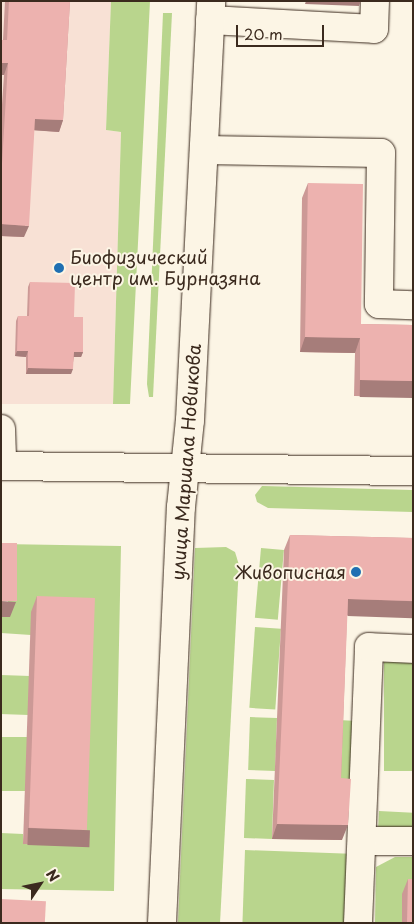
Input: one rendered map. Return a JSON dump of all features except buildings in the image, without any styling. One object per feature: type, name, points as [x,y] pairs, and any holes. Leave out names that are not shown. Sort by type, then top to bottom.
[{"type":"street","points":[[211,11],[374,29],[375,1]]},
{"type":"street","name":"улица Маршала Новикова","points":[[162,923],[184,468],[190,420],[211,11]]},
{"type":"street","points":[[204,150],[381,153],[379,304],[413,305]]},
{"type":"street","points":[[1,429],[1,466],[413,471]]},
{"type":"street","points":[[358,923],[369,647],[413,648]]},
{"type":"street","points":[[362,841],[413,842]]},
{"type":"shaded area","name":"Биофизический центр им. Бурназяна","points":[[1,1],[111,1],[106,130],[121,132],[113,404],[1,404]]},
{"type":"green space","points":[[111,1],[150,1],[130,404],[113,404],[121,132],[106,130]]},
{"type":"green space","points":[[163,13],[172,13],[153,397],[149,397],[147,384]]},
{"type":"green space","points":[[262,486],[413,490],[413,512],[268,508],[257,502],[255,495]]},
{"type":"green space","points":[[1,544],[121,546],[114,891],[1,889],[1,833],[23,834],[24,844],[84,846],[31,635],[1,633],[1,617],[10,617]]},
{"type":"green space","points":[[226,547],[235,552],[239,565],[220,923],[178,923],[195,548]]},
{"type":"green space","points":[[261,548],[284,550],[278,620],[255,618]]},
{"type":"green space","points":[[255,627],[281,629],[275,710],[249,708]]},
{"type":"green space","points":[[384,662],[413,662],[413,771],[384,771]]},
{"type":"green space","points":[[1,675],[30,676],[29,715],[1,714]]},
{"type":"green space","points":[[250,717],[277,718],[275,771],[248,770]]},
{"type":"green space","points":[[339,720],[356,721],[353,784],[336,783]]},
{"type":"green space","points":[[1,737],[27,737],[27,791],[1,791]]},
{"type":"green space","points":[[246,779],[274,780],[272,839],[244,838]]},
{"type":"green space","points":[[379,811],[413,813],[412,834],[378,832]]},
{"type":"green space","points":[[245,850],[350,854],[348,923],[242,923]]},
{"type":"green space","points":[[395,857],[413,857],[413,894],[402,923],[375,923],[376,867]]},
{"type":"place","name":"Биофизический центр им. Бурназяна","points":[[59,268]]},
{"type":"place","name":"Живописная","points":[[356,572]]}]
